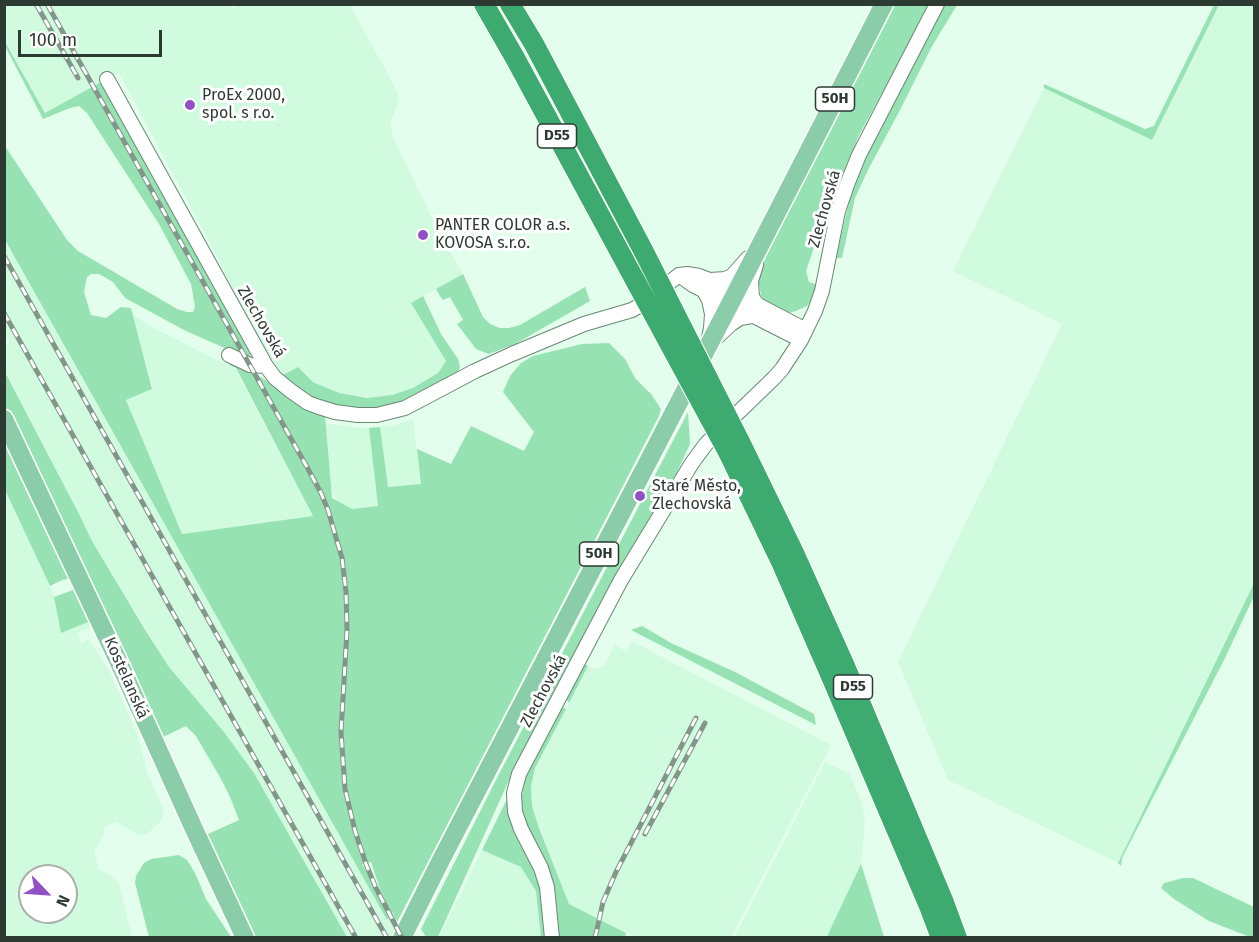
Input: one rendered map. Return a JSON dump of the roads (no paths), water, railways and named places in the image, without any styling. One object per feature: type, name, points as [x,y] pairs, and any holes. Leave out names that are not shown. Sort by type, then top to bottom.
[{"type":"highway","name":"D55","points":[[484,4],[629,269],[795,555],[845,666],[957,938]]},
{"type":"highway","name":"D55","points":[[510,4],[534,44],[644,252],[733,446],[925,895],[941,938]]},
{"type":"main road","name":"50H","points":[[402,938],[884,4]]},
{"type":"main road","name":"Kostelanská","points":[[4,419],[122,668],[245,938]]},
{"type":"street","name":"Zlechovská","points":[[552,938],[547,887],[541,868],[515,812],[514,793],[519,774],[621,580],[692,463],[706,444],[774,378],[804,335],[822,291],[838,211],[848,182],[859,155],[937,4]]},
{"type":"street","name":"Zlechovská","points":[[107,79],[266,366],[275,378],[291,391],[319,407],[358,415],[377,414],[405,408],[512,354],[584,324],[632,310],[679,275],[707,286],[804,335]]},
{"type":"street","points":[[706,350],[712,314],[707,286],[732,276],[754,251],[769,227]]},
{"type":"street","points":[[706,350],[731,324],[755,311],[751,281],[769,227]]},
{"type":"street","points":[[229,354],[250,365],[266,366]]},
{"type":"railway","points":[[36,4],[78,78]]},
{"type":"railway","points":[[47,4],[307,467],[328,510],[342,558],[346,592],[347,630],[341,732],[345,789],[366,864],[402,938]]},
{"type":"railway","points":[[4,256],[387,938]]},
{"type":"railway","points":[[4,313],[356,938]]},
{"type":"railway","points":[[595,938],[603,902],[616,872],[696,718]]},
{"type":"railway","points":[[645,834],[705,723]]},
{"type":"place","name":"ProEx 2000, spol. s r.o.","points":[[190,105]]},
{"type":"place","name":"PANTER COLOR a.s. KOVOSA s.r.o.","points":[[423,235]]},
{"type":"place","name":"Staré Město, Zlechovská","points":[[640,496]]}]
